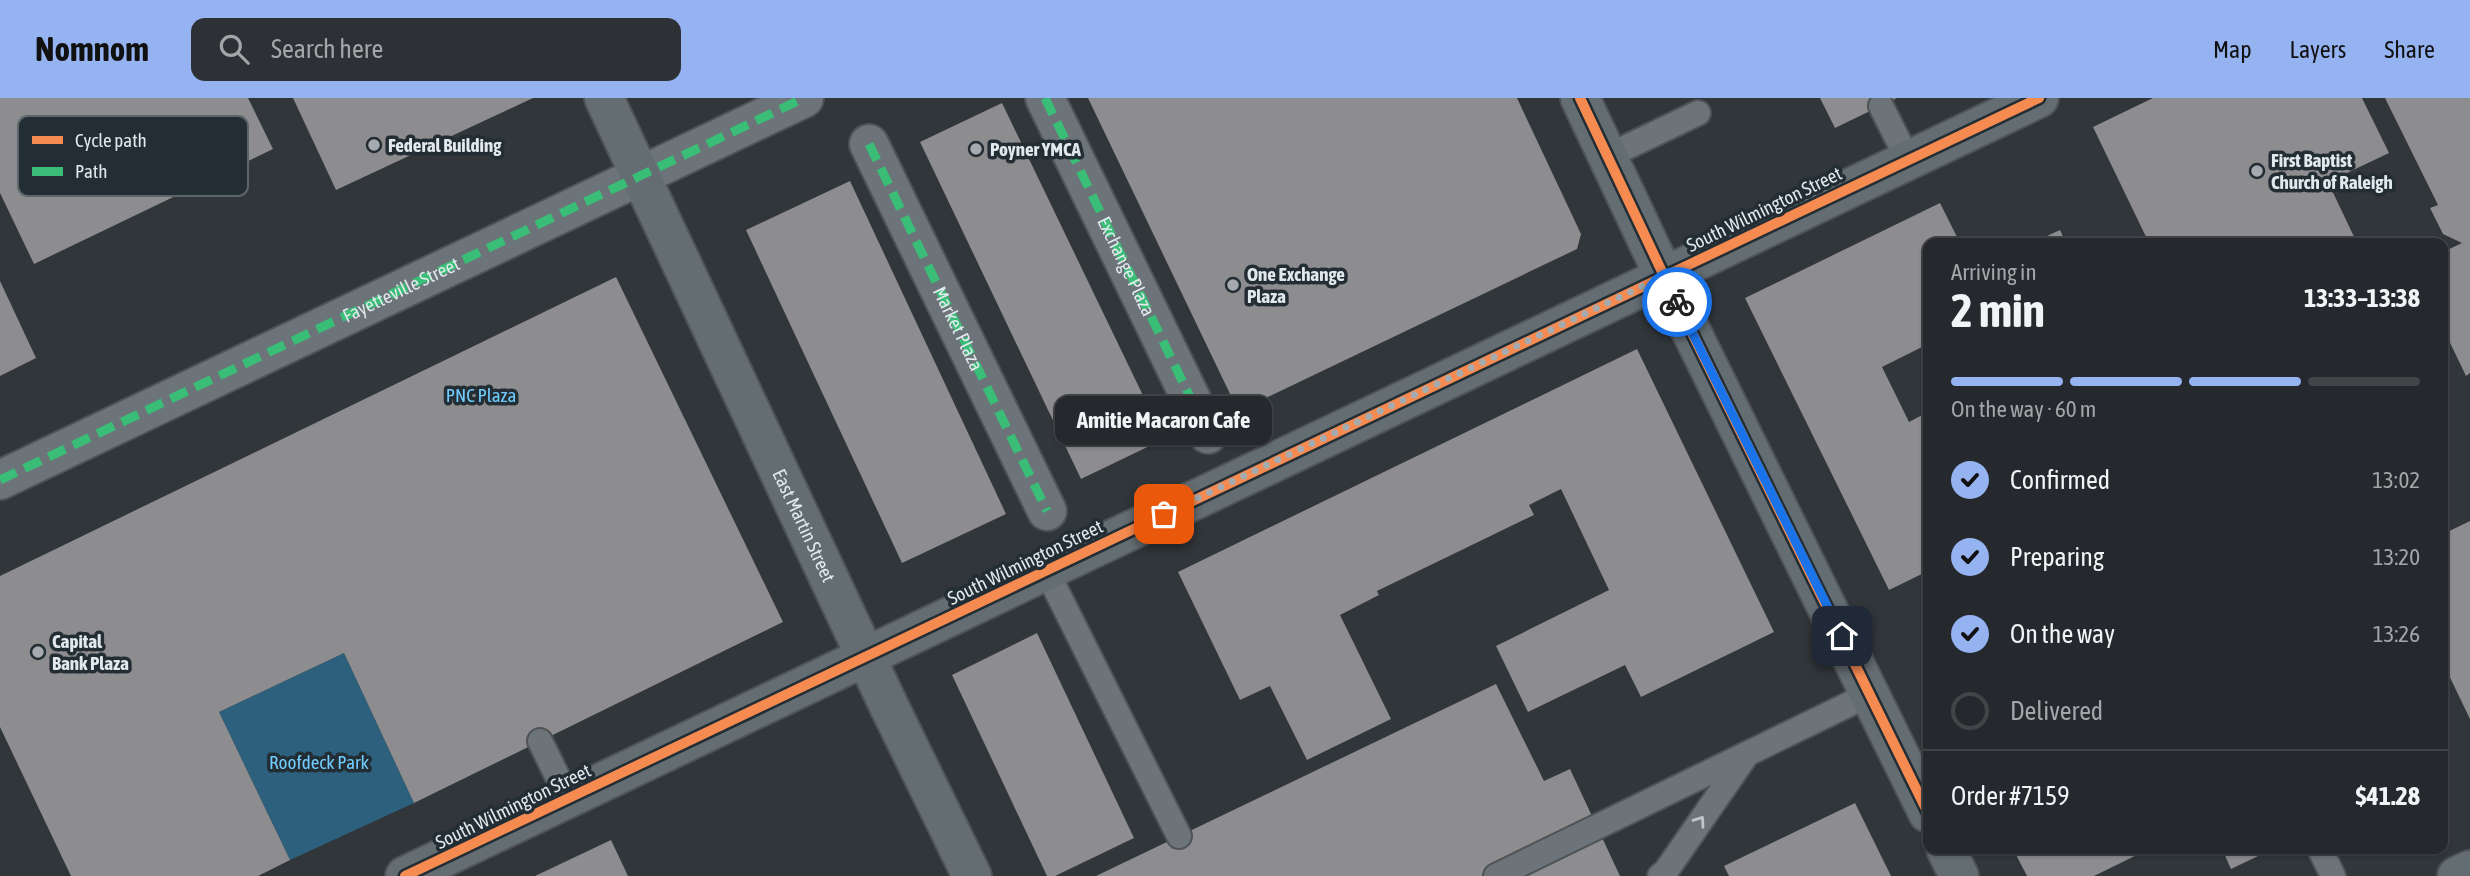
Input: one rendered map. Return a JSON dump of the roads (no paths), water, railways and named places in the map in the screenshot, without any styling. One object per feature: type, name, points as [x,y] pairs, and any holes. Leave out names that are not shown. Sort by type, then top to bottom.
[{"type":"main road","name":"East Martin Street","points":[[604,98],[972,876]]},
{"type":"main road","points":[[1580,98],[1664,276],[1923,803]]},
{"type":"main road","name":"South Wilmington Street","points":[[420,873],[568,798],[2039,98]]},
{"type":"main road","points":[[1948,854],[1959,876]]},
{"type":"main road","points":[[2457,876],[2470,870]]},
{"type":"street","name":"Fayetteville Street","points":[[0,480],[804,98]]},
{"type":"street","name":"Exchange Plaza","points":[[1045,98],[1208,434]]},
{"type":"street","name":"Market Plaza","points":[[869,145],[1047,511]]},
{"type":"lane","points":[[1881,106],[1908,160]]},
{"type":"lane","points":[[1608,156],[1698,113]]},
{"type":"lane","points":[[1046,570],[1179,836]]},
{"type":"lane","points":[[1496,876],[1870,694]]},
{"type":"lane","points":[[540,741],[568,798]]},
{"type":"lane","points":[[1660,876],[1747,753]]},
{"type":"lane","points":[[2322,854],[2333,876]]},
{"type":"place","name":"Federal Building","points":[[374,145]]},
{"type":"place","name":"Poyner YMCA","points":[[976,149]]},
{"type":"place","name":"First Baptist Church of Raleigh","points":[[2257,171]]},
{"type":"place","name":"One Exchange Plaza","points":[[1233,285]]},
{"type":"place","name":"Amitie Macaron Cafe","points":[[1164,514]]},
{"type":"place","name":"Capital Bank Plaza","points":[[38,652]]},
{"type":"park label","name":"PNC Plaza","points":[[481,395]]},
{"type":"park label","name":"Roofdeck Park","points":[[319,762]]}]
